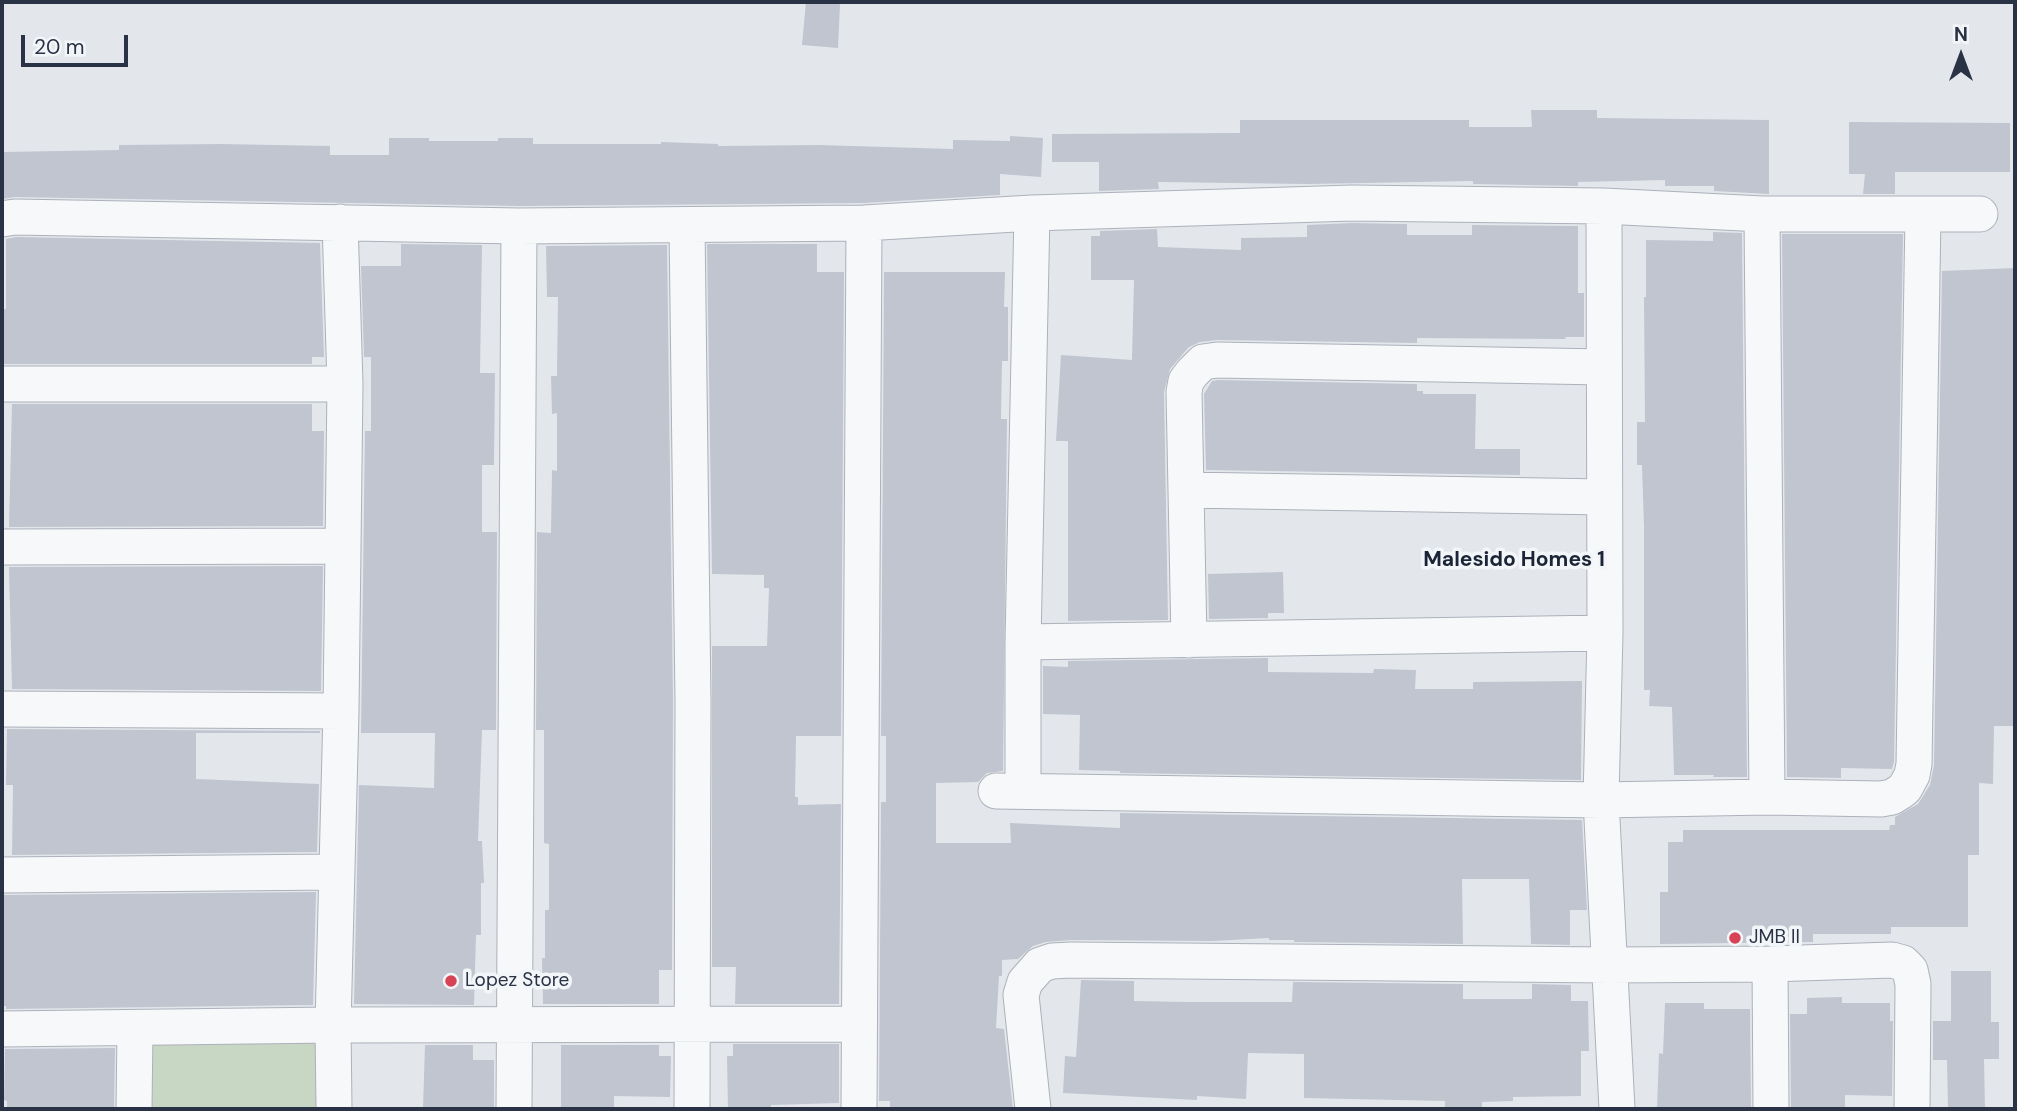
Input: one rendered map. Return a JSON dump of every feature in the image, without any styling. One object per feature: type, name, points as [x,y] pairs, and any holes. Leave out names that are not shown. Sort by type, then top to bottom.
[{"type":"street","points":[[2,219],[15,217],[519,226],[864,223],[1032,213],[1352,203],[1604,206],[1762,214],[1980,214]]},
{"type":"street","points":[[1604,206],[1605,634],[1601,800],[1617,1109]]},
{"type":"street","points":[[1032,213],[1023,642],[1010,791],[1601,800],[1768,797],[1881,799],[1892,797],[1905,788],[1912,775],[1920,499],[1923,214]]},
{"type":"street","points":[[1762,214],[1768,797]]},
{"type":"street","points":[[334,1109],[333,1025],[341,711],[345,384],[340,222]]},
{"type":"street","points":[[859,1109],[864,223]]},
{"type":"street","points":[[687,225],[692,701],[692,1109]]},
{"type":"street","points":[[514,1109],[519,226]]},
{"type":"street","points":[[1189,640],[1184,392],[1192,373],[1203,362],[1231,360],[1604,367]]},
{"type":"street","points":[[2,384],[345,384]]},
{"type":"street","points":[[1187,490],[1604,497]]},
{"type":"street","points":[[2,547],[343,546]]},
{"type":"street","points":[[1023,642],[1605,634]]},
{"type":"street","points":[[2,709],[341,711]]},
{"type":"street","points":[[2,875],[337,872]]},
{"type":"street","points":[[1033,1109],[1021,995],[1032,972],[1040,965],[1052,961],[1609,965],[1892,960],[1903,963],[1910,970],[1913,984],[1912,1109]]},
{"type":"street","points":[[1770,964],[1771,1109]]},
{"type":"street","points":[[2,1029],[859,1024]]},
{"type":"street","points":[[134,1109],[135,1029]]},
{"type":"green space","points":[[148,1036],[320,1036],[333,1109],[147,1109]]},
{"type":"building","points":[[806,2],[840,4],[838,48],[802,45]]},
{"type":"building","points":[[1531,110],[1597,110],[1597,118],[1769,120],[1769,194],[1714,191],[1714,186],[1665,186],[1665,180],[1578,182],[1578,186],[1473,184],[1473,181],[1307,184],[1158,182],[1159,189],[1099,191],[1099,162],[1052,162],[1052,134],[1240,133],[1240,120],[1469,120],[1469,127],[1532,127]]},
{"type":"building","points":[[1849,122],[2010,123],[2010,172],[1895,172],[1895,194],[1863,194],[1865,174],[1849,174]]},
{"type":"building","points":[[1010,136],[1043,138],[1041,177],[1000,174],[1000,195],[863,203],[519,206],[15,197],[2,199],[2,152],[119,150],[119,145],[221,144],[330,146],[330,155],[389,155],[389,138],[498,141],[498,138],[533,138],[533,144],[661,142],[718,146],[819,145],[953,149],[953,140],[1010,141]]},
{"type":"building","points":[[1407,224],[1407,235],[1472,235],[1472,225],[1578,226],[1578,293],[1584,293],[1584,337],[1417,338],[1417,343],[1217,340],[1200,342],[1189,347],[1170,369],[1164,392],[1168,620],[1068,621],[1068,441],[1056,441],[1061,355],[1132,360],[1134,280],[1091,280],[1091,236],[1100,236],[1100,231],[1157,229],[1158,247],[1241,250],[1241,238],[1307,237],[1307,225]]},
{"type":"building","points":[[1713,232],[1742,233],[1747,777],[1674,775],[1672,707],[1649,706],[1650,690],[1644,690],[1644,527],[1642,465],[1637,465],[1637,422],[1645,422],[1646,240],[1713,241]]},
{"type":"building","points":[[1782,234],[1903,234],[1894,762],[1892,769],[1841,768],[1841,778],[1787,777]]},
{"type":"building","points":[[16,237],[320,243],[324,357],[312,357],[312,364],[2,364],[2,309],[6,309],[6,239]]},
{"type":"building","points":[[401,244],[482,245],[480,373],[495,373],[494,465],[482,465],[482,532],[497,532],[496,730],[482,730],[478,841],[482,841],[484,883],[481,883],[481,935],[476,935],[474,1005],[354,1004],[359,785],[434,788],[435,733],[361,733],[365,431],[371,431],[371,357],[364,357],[361,266],[401,266]]},
{"type":"building","points":[[707,244],[817,244],[817,272],[844,272],[841,736],[796,736],[795,797],[798,797],[798,805],[841,804],[839,1004],[735,1004],[736,967],[712,967],[712,646],[767,646],[769,588],[764,588],[764,575],[712,574]]},
{"type":"building","points":[[667,245],[673,701],[672,970],[659,970],[659,1004],[543,1004],[542,958],[545,958],[545,910],[549,910],[549,844],[544,843],[544,730],[536,730],[537,532],[551,533],[552,470],[557,471],[557,413],[552,414],[551,376],[557,376],[558,297],[547,297],[546,246]]},
{"type":"building","points":[[2015,268],[2015,726],[1994,726],[1993,784],[1979,783],[1979,855],[1968,855],[1968,927],[1891,927],[1891,934],[1813,934],[1813,942],[1660,944],[1660,892],[1668,892],[1668,842],[1683,842],[1683,830],[1889,830],[1890,825],[1895,825],[1895,817],[1918,804],[1930,785],[1934,765],[1942,271]]},
{"type":"building","points":[[884,272],[1005,272],[1004,307],[1008,307],[1008,361],[1002,361],[1001,419],[1007,419],[1003,771],[987,773],[978,782],[936,783],[936,843],[1011,843],[1010,823],[1120,828],[1120,813],[1582,820],[1587,910],[1570,910],[1570,945],[1531,944],[1529,879],[1462,879],[1463,944],[1294,942],[1269,938],[1046,942],[1033,946],[1018,959],[1002,960],[996,1028],[1004,1029],[1013,1109],[890,1109],[890,1101],[879,1101],[881,802],[886,802],[886,736],[881,736]]},
{"type":"building","points":[[1212,381],[1417,384],[1417,391],[1423,391],[1423,394],[1476,394],[1475,449],[1520,449],[1520,475],[1206,470],[1204,394]]},
{"type":"building","points":[[12,404],[312,404],[312,431],[324,431],[323,526],[9,527]]},
{"type":"building","points":[[323,566],[321,691],[12,689],[9,567]]},
{"type":"building","points":[[1283,572],[1284,613],[1268,613],[1268,618],[1209,619],[1208,574]]},
{"type":"building","points":[[1268,658],[1268,672],[1373,673],[1374,669],[1416,670],[1415,689],[1473,689],[1473,682],[1582,681],[1581,780],[1120,773],[1079,770],[1080,715],[1043,714],[1043,666],[1068,667],[1068,661]]},
{"type":"building","points":[[7,729],[320,731],[196,733],[196,779],[319,784],[317,852],[12,855],[13,785],[6,785]]},
{"type":"building","points":[[316,892],[313,1005],[6,1009],[6,1006],[3,1006],[3,895]]},
{"type":"building","points":[[1951,971],[1991,971],[1991,1022],[1999,1022],[1999,1059],[1984,1059],[1985,1109],[1948,1109],[1947,1060],[1933,1060],[1933,1021],[1951,1021]]},
{"type":"building","points":[[1081,980],[1134,981],[1134,1001],[1188,1002],[1292,1002],[1293,982],[1463,984],[1463,999],[1532,999],[1532,984],[1571,985],[1571,1001],[1588,1001],[1589,1051],[1581,1051],[1581,1096],[1513,1097],[1513,1101],[1482,1102],[1482,1109],[1445,1109],[1445,1101],[1304,1098],[1304,1054],[1248,1053],[1246,1099],[1197,1096],[1197,1100],[1063,1093],[1065,1056],[1076,1057]]},
{"type":"building","points":[[1842,997],[1842,1003],[1890,1003],[1890,1021],[1893,1021],[1892,1096],[1845,1095],[1845,1109],[1791,1109],[1790,1014],[1807,1014],[1807,998]]},
{"type":"building","points":[[1665,1003],[1704,1003],[1704,1009],[1750,1009],[1751,1109],[1657,1109],[1659,1053],[1663,1054]]},
{"type":"building","points":[[733,1044],[839,1044],[839,1103],[771,1105],[771,1109],[728,1109],[727,1056],[733,1056]]},
{"type":"building","points":[[425,1045],[473,1045],[473,1060],[494,1060],[494,1109],[423,1109]]},
{"type":"building","points":[[561,1045],[659,1045],[659,1056],[671,1056],[670,1097],[614,1096],[614,1109],[561,1109]]},
{"type":"building","points":[[115,1048],[114,1109],[7,1109],[7,1101],[4,1100],[5,1049]]},
{"type":"place","name":"JMB II","points":[[1735,938]]},
{"type":"place","name":"Lopez Store","points":[[451,981]]},
{"type":"district","name":"Malesido Homes 1","points":[[1514,560]]}]
